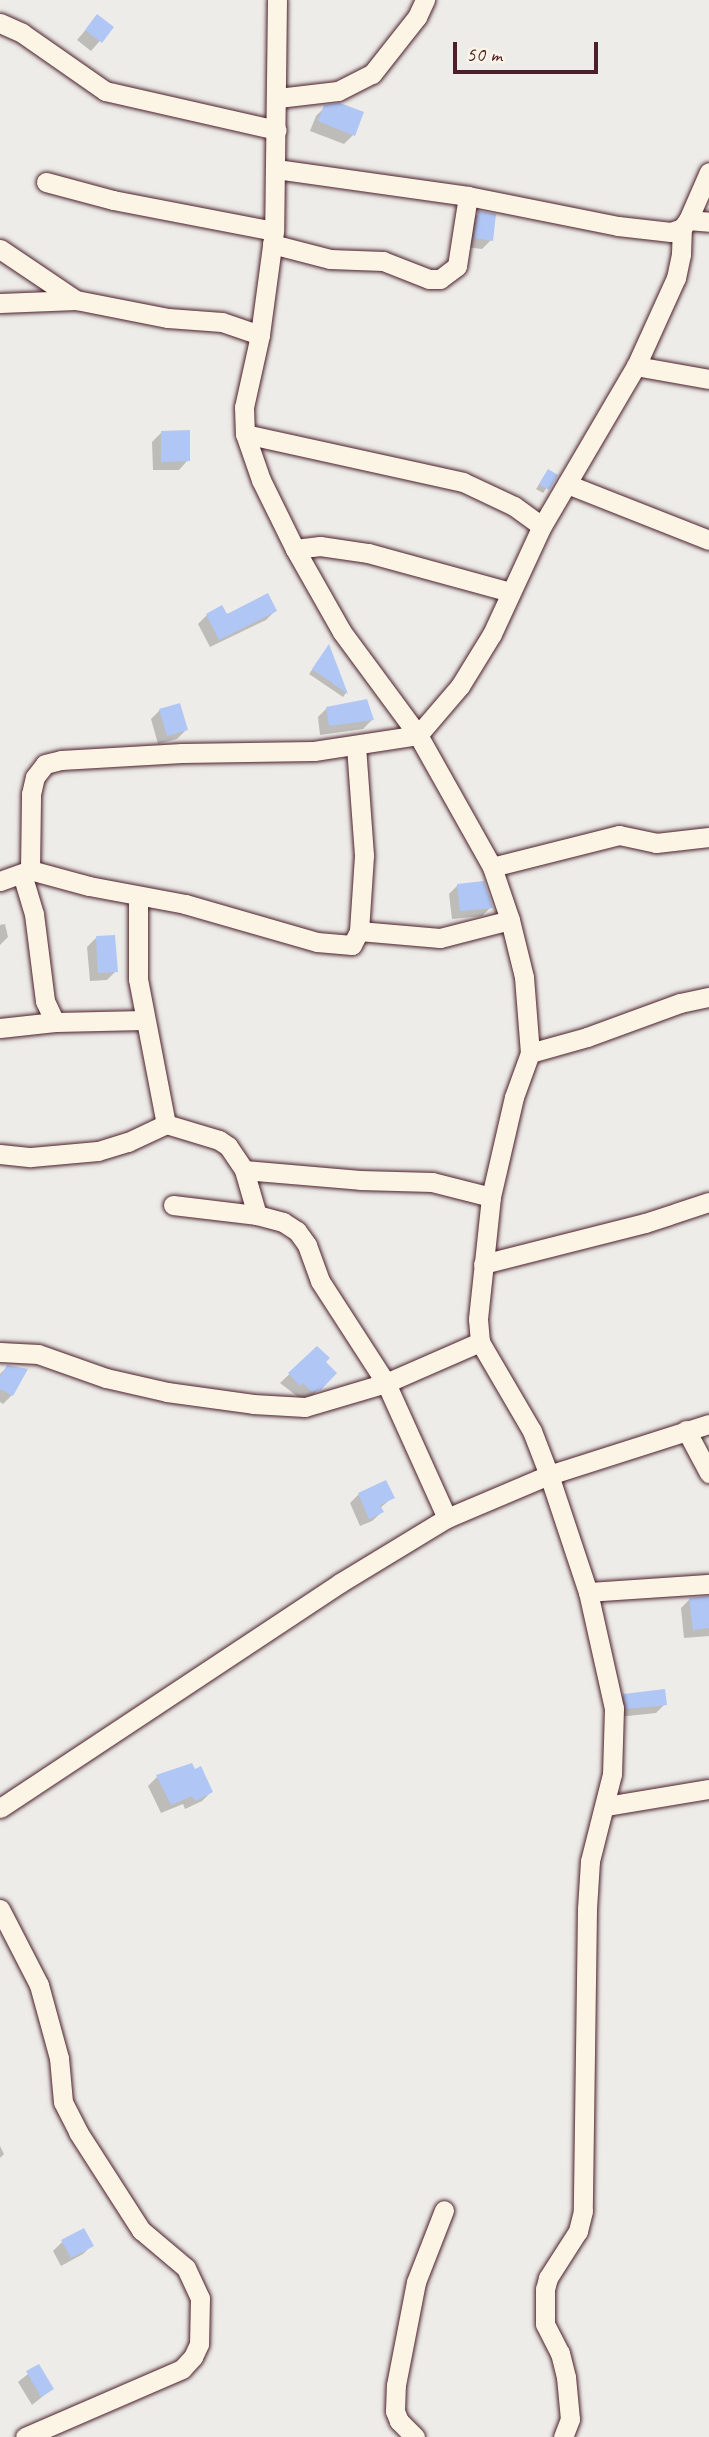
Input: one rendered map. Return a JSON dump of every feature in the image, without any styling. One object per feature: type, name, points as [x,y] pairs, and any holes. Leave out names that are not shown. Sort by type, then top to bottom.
[{"type":"street","points":[[277,0],[278,98],[273,238],[260,335],[244,407],[246,434],[261,480],[295,549],[342,632],[418,735],[492,867],[510,920],[524,976],[530,1053],[514,1097],[491,1197],[482,1264],[478,1319],[480,1342],[532,1432],[549,1475],[588,1592],[614,1708],[615,1738],[606,1806],[590,1861],[587,1909],[583,2211],[578,2231],[548,2278],[545,2289],[545,2324],[560,2353],[566,2377],[570,2419],[563,2437]]},
{"type":"street","points":[[278,98],[338,92],[372,74],[417,17],[425,0]]},
{"type":"street","points":[[0,23],[22,33],[93,84],[118,96],[277,130]]},
{"type":"street","points":[[276,169],[468,196],[618,226],[671,232],[685,224],[709,222]]},
{"type":"street","points":[[55,1022],[45,1001],[26,872],[31,794],[35,777],[45,764],[61,760],[356,747],[418,735],[460,686],[492,634],[542,526],[636,366],[676,278],[685,224],[709,172]]},
{"type":"street","points":[[46,182],[273,238],[330,259],[383,261],[429,279],[440,279],[457,266],[468,196]]},
{"type":"street","points":[[0,249],[76,300]]},
{"type":"street","points":[[0,303],[76,300],[168,318],[222,322],[260,335]]},
{"type":"street","points":[[636,366],[709,379]]},
{"type":"street","points":[[246,434],[463,482],[514,506],[542,526]]},
{"type":"street","points":[[567,484],[709,540]]},
{"type":"street","points":[[295,549],[320,546],[368,553],[511,592]]},
{"type":"street","points":[[0,881],[26,872],[185,904],[317,942],[352,945],[359,930],[364,855],[356,747]]},
{"type":"street","points":[[492,867],[619,835],[656,844],[709,837]]},
{"type":"street","points":[[138,896],[136,940],[145,1020],[166,1124]]},
{"type":"street","points":[[359,930],[440,938],[510,920]]},
{"type":"street","points":[[530,1053],[587,1037],[680,1003],[709,997]]},
{"type":"street","points":[[0,1028],[55,1022],[145,1020]]},
{"type":"street","points":[[0,1154],[31,1157],[98,1151],[128,1142],[166,1124],[219,1140],[228,1146],[244,1170],[257,1215]]},
{"type":"street","points":[[244,1170],[360,1180],[432,1182],[491,1197]]},
{"type":"street","points":[[482,1264],[645,1223],[709,1202]]},
{"type":"street","points":[[173,1205],[257,1215],[283,1222],[298,1230],[307,1245],[320,1281],[386,1383],[447,1518]]},
{"type":"street","points":[[0,1352],[38,1354],[106,1378],[167,1392],[253,1404],[305,1407],[386,1383],[480,1342]]},
{"type":"street","points":[[0,1808],[340,1583],[447,1518],[549,1475],[709,1424]]},
{"type":"street","points":[[686,1430],[709,1474]]},
{"type":"street","points":[[588,1592],[709,1584]]},
{"type":"street","points":[[606,1806],[709,1789]]},
{"type":"street","points":[[0,1909],[39,1985],[58,2058],[63,2102],[78,2132],[141,2230],[186,2268],[200,2298],[199,2344],[193,2357],[181,2369],[25,2437]]},
{"type":"street","points":[[415,2437],[399,2421],[395,2411],[396,2385],[416,2282],[444,2210]]},
{"type":"building","points":[[97,14],[114,27],[102,43],[85,30]]},
{"type":"building","points":[[340,103],[364,112],[355,136],[318,121],[324,105]]},
{"type":"building","points":[[478,211],[496,214],[493,241],[474,238]]},
{"type":"building","points":[[190,430],[190,461],[161,462],[161,431]]},
{"type":"building","points":[[548,469],[558,475],[549,490],[539,484]]},
{"type":"building","points":[[268,593],[277,611],[219,640],[206,614],[222,605],[227,614]]},
{"type":"building","points":[[329,644],[348,694],[312,669]]},
{"type":"building","points":[[367,699],[374,720],[329,726],[326,707]]},
{"type":"building","points":[[180,703],[188,730],[167,736],[159,709]]},
{"type":"building","points":[[484,881],[493,908],[460,911],[457,884]]},
{"type":"building","points":[[115,935],[118,972],[98,973],[96,936]]},
{"type":"building","points":[[317,1346],[330,1358],[326,1362],[337,1373],[321,1390],[312,1392],[303,1383],[300,1386],[288,1373]]},
{"type":"building","points":[[7,1365],[28,1369],[13,1396],[0,1389],[0,1377]]},
{"type":"building","points":[[386,1480],[395,1498],[380,1505],[384,1512],[369,1519],[358,1493]]},
{"type":"building","points":[[709,1596],[709,1628],[693,1630],[689,1598]]},
{"type":"building","points":[[665,1689],[667,1705],[626,1709],[623,1694]]},
{"type":"building","points":[[192,1763],[195,1769],[201,1766],[213,1792],[195,1801],[192,1796],[171,1805],[156,1775]]},
{"type":"building","points":[[84,2228],[94,2246],[71,2258],[61,2240]]},
{"type":"building","points":[[39,2364],[54,2389],[41,2397],[26,2371]]}]
